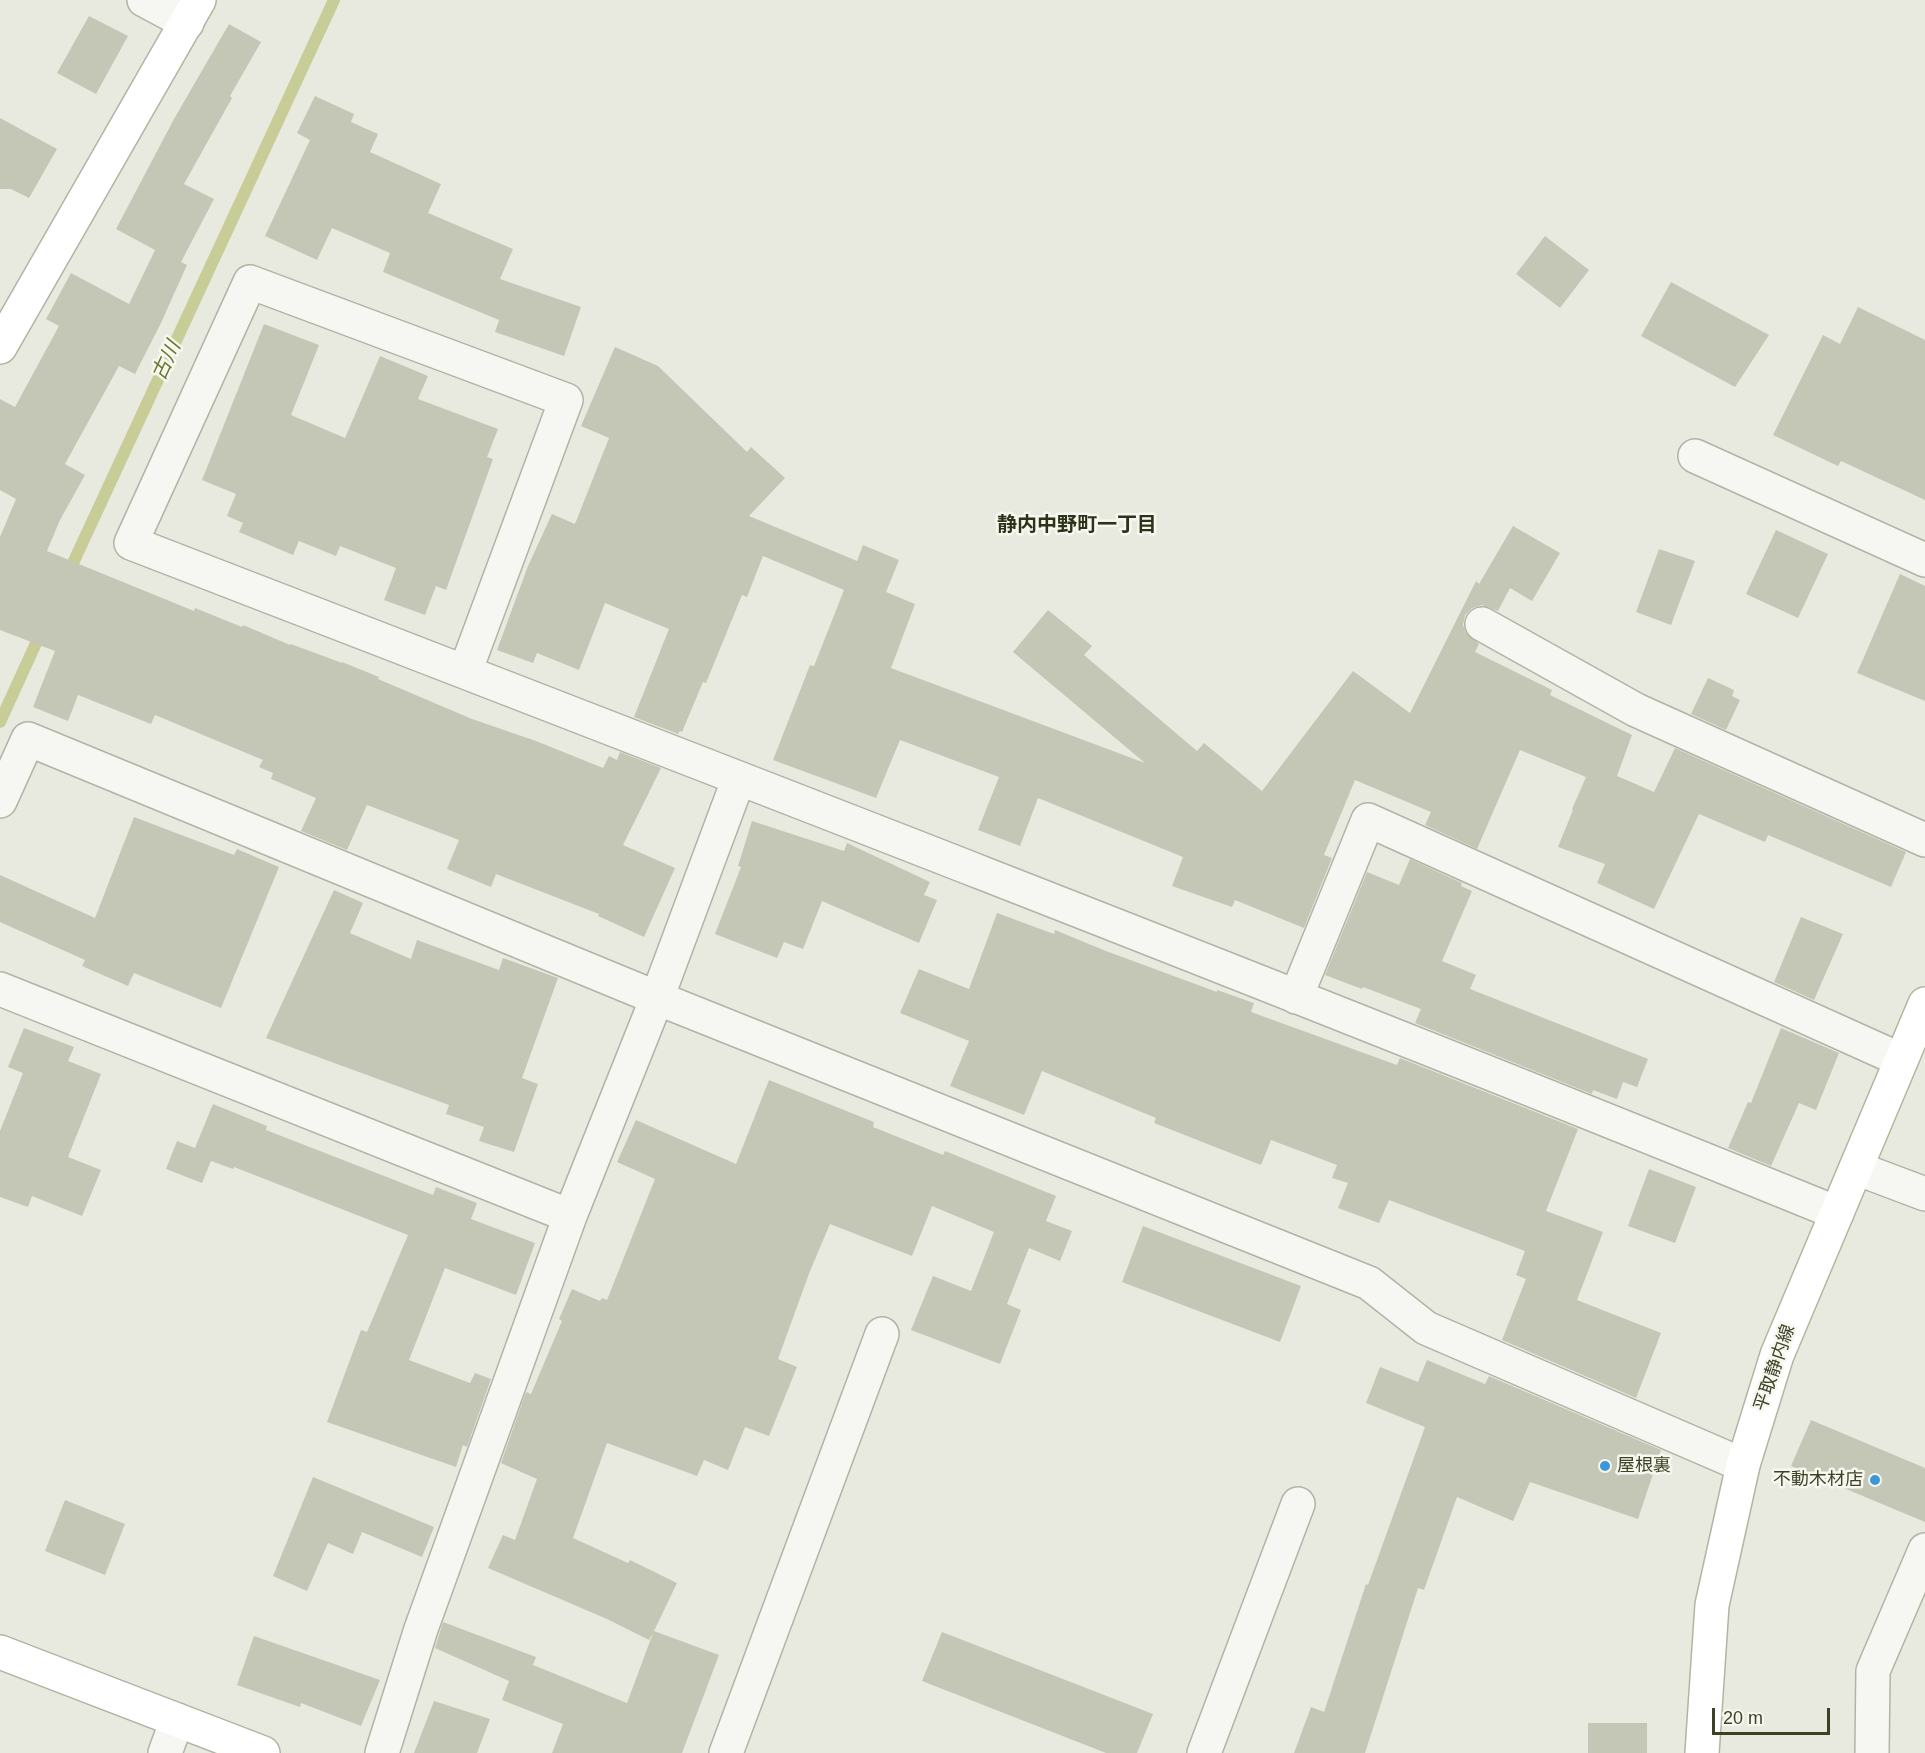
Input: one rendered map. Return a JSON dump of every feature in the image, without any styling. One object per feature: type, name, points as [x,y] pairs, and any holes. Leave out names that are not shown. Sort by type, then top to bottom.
[{"type":"main road","points":[[0,347],[8,312],[193,11]]},
{"type":"main road","name":"平取静内線","points":[[1702,1753],[1712,1605],[1743,1465],[1777,1354],[1925,1004]]},
{"type":"main road","points":[[0,1652],[263,1753]]},
{"type":"street","points":[[144,0],[193,11]]},
{"type":"street","points":[[465,672],[566,400],[250,282],[131,543],[739,778],[1837,1213]]},
{"type":"street","points":[[1695,456],[1925,560]]},
{"type":"street","points":[[1482,624],[1636,710],[1925,840]]},
{"type":"street","points":[[0,801],[28,739],[657,998],[1369,1283],[1426,1328],[1743,1465]]},
{"type":"street","points":[[382,1753],[421,1629],[570,1216],[657,998],[739,778]]},
{"type":"street","points":[[1296,997],[1368,820],[1901,1060]]},
{"type":"street","points":[[0,989],[570,1216]]},
{"type":"street","points":[[1856,1168],[1925,1194]]},
{"type":"street","points":[[726,1753],[882,1334]]},
{"type":"street","points":[[1204,1753],[1298,1504]]},
{"type":"street","points":[[1872,1753],[1874,1671],[1925,1550]]},
{"type":"street","points":[[165,1753],[177,1720]]},
{"type":"building","points":[[89,16],[128,36],[96,94],[57,73]]},
{"type":"building","points":[[229,24],[261,42],[184,184],[214,199],[181,262],[187,265],[135,374],[119,366],[65,464],[85,475],[60,520],[47,551],[194,611],[195,608],[290,645],[342,662],[472,719],[536,741],[603,768],[609,756],[617,760],[620,752],[661,768],[623,845],[675,868],[644,937],[598,916],[599,914],[496,874],[491,887],[447,869],[459,840],[367,805],[347,850],[301,831],[316,798],[271,779],[273,773],[259,767],[263,760],[155,715],[151,724],[78,695],[68,721],[33,707],[55,651],[0,630],[0,537],[16,499],[0,490],[0,399],[15,407],[59,326],[46,319],[71,273],[129,304],[155,250],[116,229],[174,119]]},
{"type":"building","points":[[315,96],[354,114],[351,122],[378,134],[370,152],[441,184],[428,213],[513,249],[500,279],[581,307],[564,356],[495,332],[499,320],[383,272],[390,253],[332,228],[317,260],[265,236],[310,140],[297,133]]},
{"type":"building","points":[[0,118],[57,149],[29,198],[11,189],[0,189]]},
{"type":"building","points":[[1545,236],[1589,270],[1560,308],[1516,274]]},
{"type":"building","points":[[1671,282],[1769,335],[1735,387],[1641,336]]},
{"type":"building","points":[[1858,307],[1925,340],[1925,500],[1841,461],[1838,466],[1773,435],[1823,335],[1840,344]]},
{"type":"building","points":[[264,324],[319,345],[291,415],[345,438],[380,356],[428,376],[418,399],[498,429],[487,457],[493,459],[446,590],[436,586],[425,615],[384,600],[396,568],[340,546],[336,556],[299,541],[293,555],[239,532],[243,523],[227,516],[236,494],[202,480]]},
{"type":"building","points":[[615,347],[658,366],[747,452],[751,447],[785,478],[749,516],[857,561],[863,545],[899,560],[886,592],[915,604],[891,668],[1145,763],[1013,652],[1048,610],[1092,646],[1084,655],[1197,751],[1204,743],[1262,791],[1353,671],[1410,713],[1476,581],[1479,584],[1513,526],[1560,553],[1532,601],[1510,588],[1498,611],[1482,605],[1472,608],[1465,615],[1463,625],[1466,633],[1479,644],[1475,652],[1552,690],[1550,695],[1632,735],[1617,776],[1654,792],[1675,748],[1906,852],[1891,887],[1768,835],[1765,842],[1699,814],[1654,909],[1597,883],[1605,864],[1558,847],[1586,777],[1520,750],[1477,849],[1425,825],[1431,812],[1355,780],[1324,855],[1332,858],[1304,928],[1235,900],[1232,907],[1172,886],[1183,857],[1038,798],[1020,846],[978,830],[999,777],[900,740],[876,798],[773,760],[810,665],[814,666],[844,590],[763,556],[747,597],[742,595],[706,683],[703,682],[682,732],[678,734],[634,717],[669,629],[605,603],[579,670],[537,653],[533,663],[497,650],[528,566],[552,514],[575,524],[609,438],[581,426]]},
{"type":"building","points":[[1776,530],[1828,554],[1798,618],[1746,594]]},
{"type":"building","points":[[1659,549],[1695,561],[1671,625],[1636,612]]},
{"type":"building","points":[[1900,574],[1925,586],[1925,701],[1857,673]]},
{"type":"building","points":[[1708,678],[1734,690],[1732,696],[1740,700],[1726,730],[1691,714]]},
{"type":"building","points":[[134,817],[234,855],[237,849],[279,867],[221,1008],[134,973],[128,986],[82,966],[85,960],[0,922],[0,875],[95,918]]},
{"type":"building","points":[[752,821],[844,851],[847,843],[930,882],[924,895],[937,900],[919,943],[822,901],[803,949],[784,942],[777,958],[715,934],[741,867],[738,866]]},
{"type":"building","points":[[1410,859],[1462,883],[1461,886],[1472,891],[1442,961],[1476,975],[1470,989],[1648,1059],[1637,1087],[1623,1082],[1617,1099],[1593,1090],[1592,1094],[1415,1023],[1421,1009],[1325,975],[1367,872],[1399,885]]},
{"type":"building","points":[[334,890],[363,903],[350,933],[411,959],[417,940],[499,970],[503,958],[558,978],[522,1078],[538,1084],[514,1152],[479,1141],[484,1127],[446,1114],[449,1105],[266,1038]]},
{"type":"building","points":[[997,913],[1054,934],[1055,930],[1217,992],[1217,990],[1254,1003],[1251,1012],[1397,1065],[1400,1058],[1578,1129],[1546,1211],[1603,1232],[1577,1300],[1661,1333],[1636,1398],[1502,1340],[1526,1279],[1516,1275],[1525,1251],[1389,1200],[1379,1223],[1338,1208],[1348,1183],[1332,1178],[1337,1165],[1271,1140],[1261,1165],[1154,1123],[1156,1118],[1042,1071],[1024,1115],[950,1086],[969,1041],[900,1013],[919,969],[969,989]]},
{"type":"building","points":[[1801,917],[1843,934],[1814,1000],[1774,982]]},
{"type":"building","points":[[24,1028],[74,1047],[68,1061],[101,1074],[68,1157],[101,1170],[82,1216],[32,1196],[28,1207],[0,1197],[0,1131],[23,1073],[8,1067]]},
{"type":"building","points":[[1781,1028],[1839,1053],[1816,1110],[1799,1103],[1771,1166],[1728,1148],[1748,1102],[1751,1103]]},
{"type":"building","points":[[769,1080],[874,1122],[873,1127],[943,1155],[945,1151],[1056,1196],[1046,1221],[1072,1231],[1060,1261],[1029,1248],[1007,1304],[1021,1310],[1000,1364],[911,1330],[933,1276],[971,1291],[994,1232],[932,1206],[912,1256],[830,1224],[778,1359],[797,1367],[769,1436],[745,1427],[728,1470],[704,1460],[697,1476],[607,1443],[573,1538],[628,1563],[630,1560],[677,1583],[654,1631],[719,1655],[682,1753],[552,1753],[563,1724],[502,1700],[509,1681],[435,1648],[443,1622],[536,1657],[533,1665],[627,1703],[653,1633],[649,1640],[607,1619],[488,1568],[503,1535],[515,1540],[537,1479],[501,1463],[526,1392],[531,1394],[562,1321],[559,1319],[572,1289],[600,1301],[602,1298],[607,1300],[655,1179],[617,1162],[636,1120],[736,1164]]},
{"type":"building","points":[[213,1104],[267,1126],[266,1130],[433,1195],[436,1187],[477,1203],[471,1219],[535,1243],[516,1295],[445,1268],[409,1360],[470,1383],[475,1373],[491,1379],[467,1447],[463,1445],[456,1467],[327,1422],[361,1330],[367,1332],[408,1235],[234,1167],[233,1169],[211,1161],[202,1183],[166,1169],[177,1141],[195,1148]]},
{"type":"building","points":[[1649,1169],[1696,1187],[1675,1243],[1628,1226]]},
{"type":"building","points":[[1143,1226],[1301,1286],[1280,1342],[1122,1282]]},
{"type":"building","points":[[1427,1360],[1485,1384],[1489,1376],[1661,1450],[1638,1519],[1530,1482],[1513,1521],[1457,1497],[1424,1590],[1418,1588],[1365,1753],[1294,1753],[1311,1707],[1324,1712],[1366,1584],[1368,1585],[1425,1427],[1366,1403],[1380,1367],[1418,1382]]},
{"type":"building","name":"不動木材店","points":[[1811,1420],[1925,1468],[1925,1522],[1791,1466]]},
{"type":"building","points":[[313,1477],[434,1527],[422,1557],[362,1532],[353,1554],[328,1543],[307,1591],[273,1576]]},
{"type":"building","points":[[65,1500],[125,1524],[105,1575],[45,1551]]},
{"type":"building","points":[[942,1632],[1153,1714],[1137,1753],[1106,1753],[922,1681]]},
{"type":"building","points":[[254,1636],[380,1680],[361,1726],[301,1703],[300,1707],[237,1685]]},
{"type":"building","points":[[434,1701],[490,1719],[477,1753],[414,1753]]},
{"type":"building","points":[[1588,1723],[1647,1723],[1647,1753],[1588,1753]]},
{"type":"waterway","name":"古川","points":[[67,576],[334,0]]},
{"type":"waterway","name":"古川","points":[[0,722],[42,630]]},
{"type":"place","name":"屋根裏","points":[[1605,1466]]},
{"type":"place","name":"不動木材店","points":[[1875,1480]]},
{"type":"district","name":"静内中野町一丁目","points":[[1077,525]]}]
